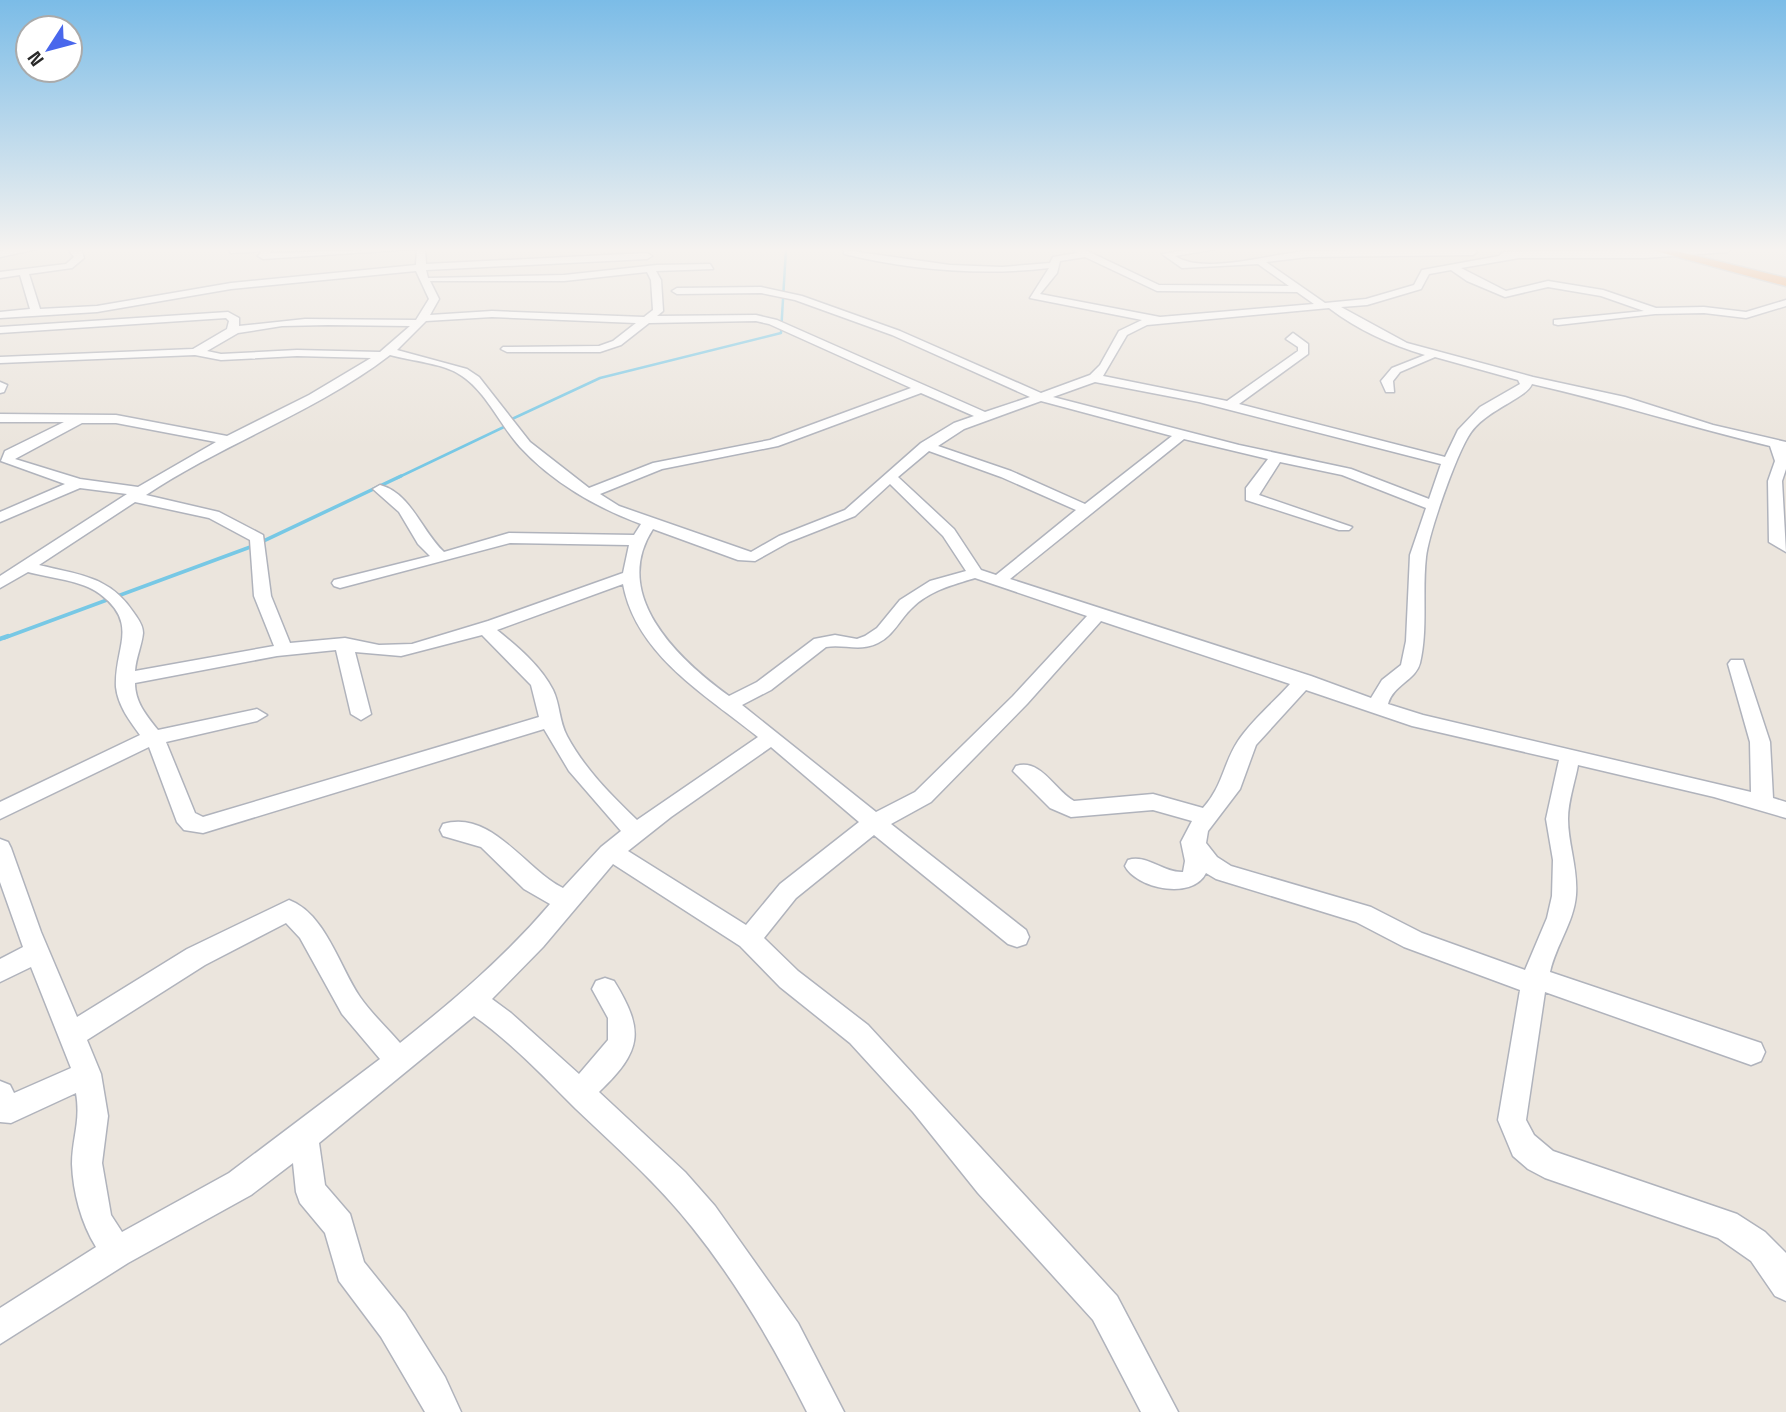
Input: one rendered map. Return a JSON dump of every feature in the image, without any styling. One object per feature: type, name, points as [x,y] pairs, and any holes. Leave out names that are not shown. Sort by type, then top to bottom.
[{"type":"street","points":[[3,332],[35,315]]},
{"type":"street","points":[[129,322],[142,315]]},
{"type":"street","points":[[3,332],[232,315],[236,320],[232,331]]},
{"type":"street","points":[[0,583],[229,440],[338,383],[385,353],[426,315]]},
{"type":"street","points":[[0,360],[195,352],[221,357],[308,338],[449,315]]},
{"type":"street","points":[[602,315],[648,320],[733,316],[773,322],[983,416]]},
{"type":"street","points":[[508,349],[600,349],[617,343],[654,315]]},
{"type":"street","points":[[844,315],[896,334],[1043,398],[1181,434],[1346,472],[1433,506]]},
{"type":"street","points":[[1146,315],[1158,320]]},
{"type":"street","points":[[195,352],[232,331],[256,326],[463,372],[475,380],[525,445],[588,494],[614,509],[733,554],[755,556],[784,539],[850,513],[926,446],[959,426],[1094,378],[1105,367],[1123,333],[1135,325],[1158,320],[1228,315]]},
{"type":"street","points":[[1345,315],[1392,341],[1523,378],[1621,400],[1709,428],[1781,444],[1782,461],[1775,481],[1777,542],[1786,547]]},
{"type":"street","points":[[1558,322],[1643,315]]},
{"type":"street","points":[[1228,406],[1241,395],[1268,382],[1304,352],[1304,346],[1291,339],[1293,336]]},
{"type":"street","points":[[1390,389],[1387,381],[1396,370],[1430,356],[1432,352]]},
{"type":"street","points":[[1094,378],[1228,406],[1449,462]]},
{"type":"street","points":[[1378,708],[1378,698],[1390,683],[1410,667],[1415,641],[1418,555],[1449,462],[1474,420],[1484,410],[1524,388],[1527,384],[1523,378]]},
{"type":"street","points":[[588,494],[658,467],[773,443],[922,388]]},
{"type":"street","points":[[0,418],[132,422],[229,440]]},
{"type":"street","points":[[81,419],[10,454],[8,461],[78,483],[189,507],[239,524],[257,538],[256,556],[268,624],[285,649]]},
{"type":"street","points":[[1000,580],[1029,551],[1133,477],[1181,434]]},
{"type":"street","points":[[926,446],[1006,474],[1087,510]]},
{"type":"street","points":[[1277,457],[1253,488],[1251,497],[1344,527]]},
{"type":"street","points":[[890,476],[937,520],[968,557],[975,573]]},
{"type":"street","points":[[0,518],[78,483]]},
{"type":"street","points":[[380,489],[405,509],[426,544],[441,558]]},
{"type":"street","points":[[651,521],[638,540],[629,576],[642,616],[686,674],[772,737],[872,824],[1017,937]]},
{"type":"street","points":[[340,583],[509,538],[638,540]]},
{"type":"street","points":[[26,567],[106,589],[132,623],[134,633],[127,654],[125,685],[132,713],[148,729],[162,753],[185,816],[192,824],[203,825],[550,721]]},
{"type":"street","points":[[728,704],[764,686],[820,643],[835,640],[857,644],[871,640],[883,632],[906,604],[936,584],[975,573],[1097,615],[1304,680],[1419,721],[1570,755],[1786,810]]},
{"type":"street","points":[[126,676],[157,674],[285,649],[345,643],[397,652],[483,627],[629,576]]},
{"type":"street","points":[[749,939],[788,891],[872,824],[923,797],[1020,700],[1097,615]]},
{"type":"street","points":[[483,627],[501,640],[543,689],[550,721],[608,806],[636,832]]},
{"type":"street","points":[[345,643],[345,661],[362,714]]},
{"type":"street","points":[[1737,664],[1760,742],[1762,802]]},
{"type":"street","points":[[1136,866],[1178,882],[1187,881],[1196,872],[1192,842],[1228,790],[1236,760],[1249,740],[1304,680]]},
{"type":"street","points":[[0,811],[151,738],[257,715]]},
{"type":"street","points":[[0,1328],[117,1252],[240,1184],[304,1137],[473,1001],[534,940],[609,853],[772,737]]},
{"type":"street","points":[[1570,755],[1557,819],[1564,860],[1564,895],[1559,918],[1541,955],[1512,1120],[1521,1144],[1545,1163],[1726,1225],[1768,1253],[1786,1285]]},
{"type":"street","points":[[1023,771],[1036,778],[1058,802],[1071,809],[1153,802],[1207,817]]},
{"type":"street","points":[[451,830],[474,832],[492,840],[534,883],[566,901]]},
{"type":"street","points":[[1192,842],[1209,863],[1224,873],[1363,914],[1413,940],[1751,1052]]},
{"type":"street","points":[[0,848],[37,951],[87,1074],[94,1116],[87,1163],[97,1221],[117,1252]]},
{"type":"street","points":[[609,853],[620,856],[749,939],[789,979],[859,1034],[1105,1308],[1160,1412]]},
{"type":"street","points":[[72,1035],[196,957],[289,910],[309,931],[351,1006],[398,1060]]},
{"type":"street","points":[[0,971],[37,951]]},
{"type":"street","points":[[579,1092],[607,1066],[619,1047],[622,1020],[605,989]]},
{"type":"street","points":[[473,1001],[502,1021],[579,1092],[704,1217],[786,1335],[827,1412]]},
{"type":"street","points":[[0,1094],[5,1110],[11,1110],[87,1074]]},
{"type":"street","points":[[304,1137],[311,1192],[339,1225],[350,1270],[393,1325],[433,1389],[443,1412]]},
{"type":"waterway","points":[[512,419],[600,378],[781,333],[782,315]]},
{"type":"waterway","points":[[397,478],[506,426]]},
{"type":"waterway","points":[[4,638],[253,546],[401,476]]},
{"type":"waterway","points":[[0,639],[8,636]]}]
